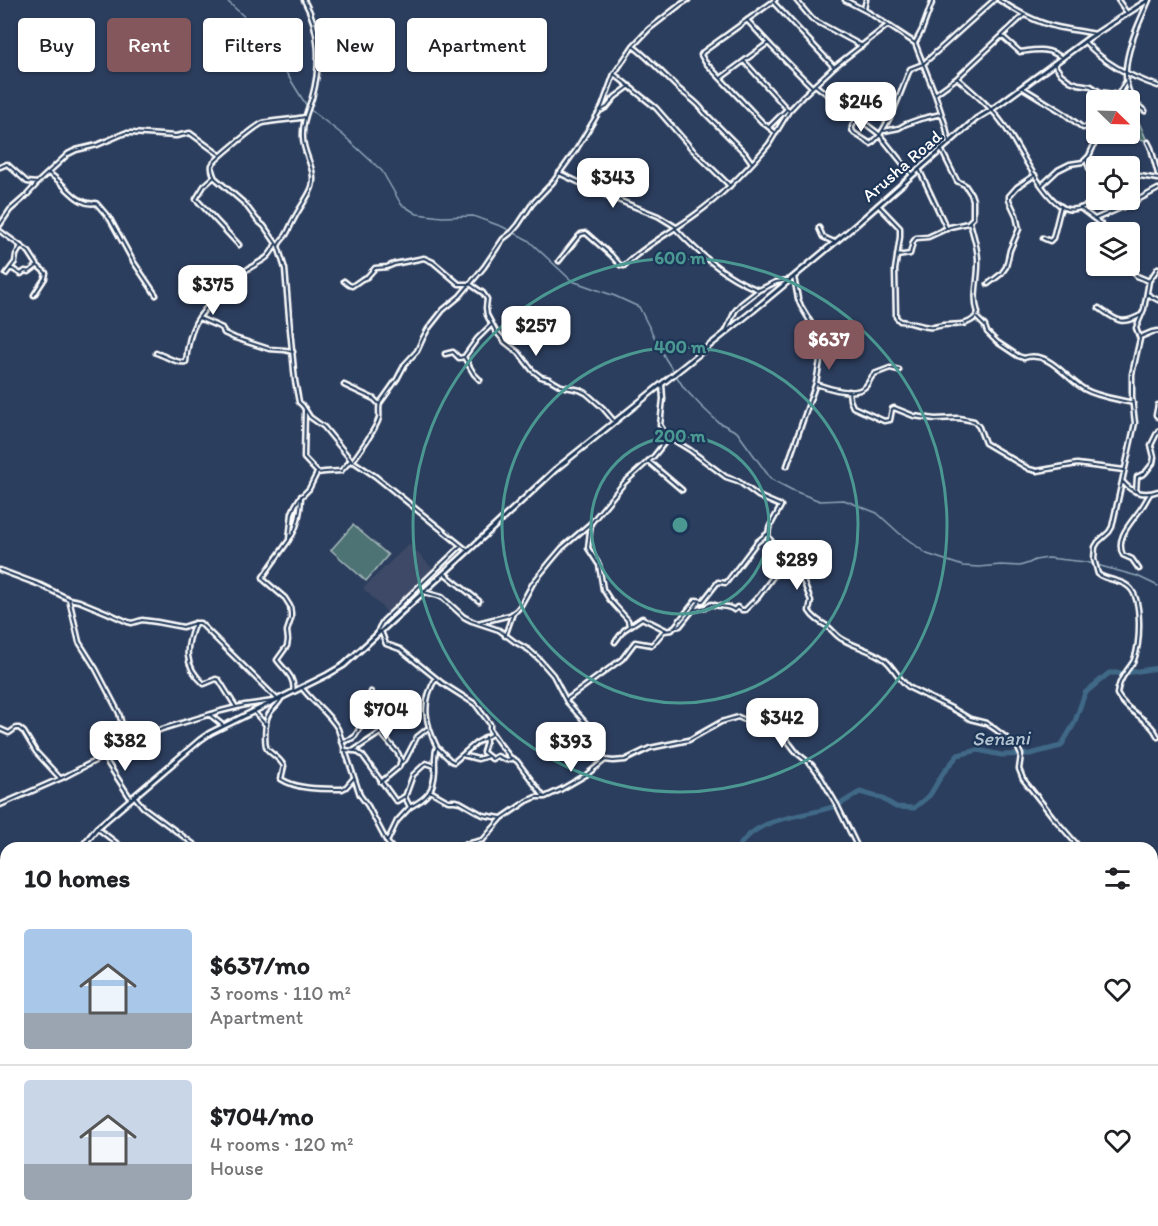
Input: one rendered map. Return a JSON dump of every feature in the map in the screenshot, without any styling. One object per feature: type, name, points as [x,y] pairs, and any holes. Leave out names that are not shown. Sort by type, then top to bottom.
[{"type":"main road","name":"Arusha Road","points":[[86,842],[97,828],[200,740],[336,670],[468,552],[555,469],[794,276],[976,119],[1095,34],[1149,0]]},
{"type":"street","points":[[156,353],[174,361],[186,362],[192,332],[199,318],[236,279],[271,254],[287,233],[312,185],[313,175],[303,146],[303,122],[312,97],[319,59],[313,18],[304,0]]},
{"type":"street","points":[[318,473],[341,471],[352,461],[379,418],[379,404],[405,364],[417,351],[428,329],[443,310],[470,284],[503,239],[512,232],[576,150],[600,111],[614,74],[633,46],[649,29],[688,0]]},
{"type":"street","points":[[796,0],[812,19],[862,46]]},
{"type":"street","points":[[845,0],[915,43],[949,143]]},
{"type":"street","points":[[864,10],[866,0]]},
{"type":"street","points":[[915,43],[933,0]]},
{"type":"street","points":[[858,118],[852,130],[871,144],[873,143],[883,131],[910,69],[923,64],[994,0]]},
{"type":"street","points":[[999,0],[1024,15],[1056,27],[1095,34]]},
{"type":"street","points":[[1118,0],[1127,13]]},
{"type":"street","points":[[1145,111],[1135,102],[1128,90],[1125,71],[1132,41],[1149,0]]},
{"type":"street","points":[[776,133],[762,122],[703,59],[702,54],[774,1],[834,67]]},
{"type":"street","points":[[934,94],[957,78],[1024,15]]},
{"type":"street","points":[[747,20],[814,86],[880,135],[912,175]]},
{"type":"street","points":[[769,127],[834,67],[888,26]]},
{"type":"street","points":[[1002,36],[1020,52],[1045,50],[1055,52],[1062,58]]},
{"type":"street","points":[[1085,42],[1109,62],[1158,86]]},
{"type":"street","points":[[721,78],[768,43]]},
{"type":"street","points":[[633,46],[698,104],[752,163]]},
{"type":"street","points":[[744,61],[788,110]]},
{"type":"street","points":[[1054,64],[1070,81],[1091,86],[1097,90]]},
{"type":"street","points":[[614,74],[656,108],[730,186]]},
{"type":"street","points":[[957,78],[991,110],[1004,126],[1035,175],[1060,206],[1073,210],[1086,205]]},
{"type":"street","points":[[1122,90],[1126,81]]},
{"type":"street","points":[[600,111],[630,86]]},
{"type":"street","points":[[1022,87],[1083,128],[1086,127]]},
{"type":"street","points":[[559,261],[578,237],[586,233],[616,262],[624,266],[712,202],[730,186],[769,144],[788,110]]},
{"type":"street","points":[[883,131],[941,114]]},
{"type":"street","points":[[305,117],[260,124],[214,162],[212,167],[214,177],[245,204],[277,245],[285,269],[299,402],[310,417],[323,425],[352,461],[377,478],[468,552]]},
{"type":"street","points":[[0,225],[10,210],[60,161],[76,150],[122,135],[131,133],[176,136],[190,133],[220,156]]},
{"type":"street","points":[[1148,142],[1158,174]]},
{"type":"street","points":[[897,256],[910,255],[916,238],[928,237],[970,222],[973,218],[971,194],[966,185],[957,181],[940,149]]},
{"type":"street","points":[[1042,185],[1058,170],[1086,159]]},
{"type":"street","points":[[0,167],[7,165],[27,182],[37,183]]},
{"type":"street","points":[[919,169],[947,229]]},
{"type":"street","points":[[48,173],[83,202],[98,205],[110,219],[133,261],[156,295]]},
{"type":"street","points":[[559,173],[658,216],[676,227],[700,253],[740,282],[759,290]]},
{"type":"street","points":[[988,284],[1006,267],[1019,229],[1009,196],[1017,187],[1035,175]]},
{"type":"street","points":[[1140,176],[1158,179]]},
{"type":"street","points":[[214,177],[204,186],[196,199],[239,245]]},
{"type":"street","points":[[1095,219],[1158,189]]},
{"type":"street","points":[[878,205],[900,228],[895,270],[897,319],[932,328],[965,323],[976,317],[978,313],[975,306],[975,289],[978,262],[970,222]]},
{"type":"street","points":[[1042,238],[1050,241],[1053,238],[1060,206]]},
{"type":"street","points":[[1080,208],[1098,222]]},
{"type":"street","points":[[819,228],[823,237],[834,242]]},
{"type":"street","points":[[0,231],[30,252],[38,266],[45,271],[46,275],[34,295]]},
{"type":"street","points":[[6,274],[15,262],[21,246]]},
{"type":"street","points":[[344,281],[347,285],[352,286],[367,277],[375,268],[424,258],[436,264],[459,284],[470,284],[483,293],[488,299],[487,313],[492,324],[536,374],[561,386],[586,393],[614,421]]},
{"type":"street","points":[[11,268],[21,274],[38,266]]},
{"type":"street","points":[[1158,268],[1149,281],[1136,328],[1140,342],[1132,374],[1135,423],[1123,481],[1112,526],[1095,547],[1097,572],[1100,576],[1124,584],[1132,590],[1136,596],[1139,611],[1134,660],[1125,673],[1117,694],[1129,710],[1152,727],[1158,737]]},
{"type":"street","points":[[787,466],[816,384],[821,355],[816,331],[798,299],[794,276]]},
{"type":"street","points":[[1137,276],[1149,281]]},
{"type":"street","points":[[726,331],[737,307],[759,290],[776,282],[788,280]]},
{"type":"street","points":[[1147,294],[1158,300]]},
{"type":"street","points":[[1099,308],[1119,321],[1133,320],[1141,315]]},
{"type":"street","points":[[976,317],[985,326],[988,334],[1018,356],[1046,359],[1083,388],[1133,403]]},
{"type":"street","points":[[199,318],[222,328],[224,333],[229,335],[269,349],[293,352]]},
{"type":"street","points":[[464,357],[492,324]]},
{"type":"street","points":[[1140,337],[1158,331]]},
{"type":"street","points":[[445,354],[453,352],[459,358],[464,357]]},
{"type":"street","points":[[464,357],[480,380]]},
{"type":"street","points":[[816,384],[849,391],[863,389],[871,376],[887,368],[899,370]]},
{"type":"street","points":[[615,642],[624,630],[642,618],[672,631],[694,602],[703,601],[718,582],[726,583],[757,542],[768,533],[780,510],[780,506],[758,496],[738,481],[726,477],[669,437],[660,425],[662,384]]},
{"type":"street","points":[[344,385],[374,399],[379,404]]},
{"type":"street","points":[[849,391],[854,407],[884,422],[890,420],[894,408],[914,416],[935,419],[959,418],[974,422],[979,427],[985,443],[1032,470],[1077,464],[1124,470]]},
{"type":"street","points":[[1158,405],[1156,415],[1158,417]]},
{"type":"street","points":[[305,410],[304,458],[318,473]]},
{"type":"street","points":[[1136,492],[1137,478],[1153,463],[1152,444],[1158,431]]},
{"type":"street","points":[[505,636],[513,613],[521,604],[532,583],[562,548],[591,523],[624,483],[669,437]]},
{"type":"street","points":[[648,461],[682,490]]},
{"type":"street","points":[[289,540],[295,506],[318,473]]},
{"type":"street","points":[[1123,481],[1136,492],[1150,494],[1158,491]]},
{"type":"street","points":[[1139,569],[1132,559],[1123,555],[1120,549],[1128,526],[1150,494]]},
{"type":"street","points":[[292,692],[294,683],[292,678],[277,660],[287,646],[287,631],[291,619],[290,606],[285,598],[263,578],[297,528],[302,496]]},
{"type":"street","points":[[591,523],[588,548],[599,565],[603,589],[628,620],[629,626]]},
{"type":"street","points":[[768,533],[770,541],[799,573],[808,591],[811,604],[809,611],[813,616],[839,638],[870,651],[888,662],[904,684],[910,688],[969,719],[986,723],[1017,746],[1021,755],[1019,769],[1023,779],[1075,842]]},
{"type":"street","points":[[377,635],[383,621],[461,546]]},
{"type":"street","points":[[693,610],[712,604],[728,606],[734,610],[737,607],[745,610],[788,561]]},
{"type":"street","points":[[0,570],[128,622],[142,620],[183,627],[195,623],[201,624],[276,700]]},
{"type":"street","points":[[444,573],[479,601]]},
{"type":"street","points":[[424,592],[442,597],[465,617],[478,624],[499,630],[540,659],[553,675],[566,700],[586,723],[605,760]]},
{"type":"street","points":[[69,599],[79,642],[119,713],[127,744]]},
{"type":"street","points":[[675,627],[680,626],[700,600]]},
{"type":"street","points":[[478,624],[513,613]]},
{"type":"street","points":[[195,623],[188,643],[187,653],[190,666],[204,684],[218,679],[236,707]]},
{"type":"street","points":[[566,700],[622,659],[635,642],[652,645],[666,630]]},
{"type":"street","points":[[381,631],[386,644],[400,649],[436,678],[475,704],[490,725],[492,734],[517,761],[544,797]]},
{"type":"street","points":[[436,678],[428,692],[426,709],[428,728],[437,747],[453,762],[476,743],[492,734]]},
{"type":"street","points":[[302,687],[329,715],[338,729],[360,795],[386,842]]},
{"type":"street","points":[[341,742],[355,736],[370,692]]},
{"type":"street","points":[[282,697],[280,703],[268,714],[265,745],[284,765],[281,779],[311,788],[345,789],[354,778]]},
{"type":"street","points":[[0,806],[103,755],[162,729],[236,707],[276,700]]},
{"type":"street","points":[[253,711],[266,725]]},
{"type":"street","points":[[353,751],[391,725],[398,714]]},
{"type":"street","points":[[210,715],[224,726]]},
{"type":"street","points":[[475,842],[483,840],[502,818],[527,801],[544,797],[576,782],[605,760],[625,760],[650,748],[689,740],[721,722],[740,717],[781,735],[797,753],[812,765],[837,806],[855,842]]},
{"type":"street","points":[[0,729],[9,734],[16,728],[21,729],[36,752],[60,778]]},
{"type":"street","points":[[400,763],[405,760],[417,737],[428,728]]},
{"type":"street","points":[[380,732],[401,758],[399,767],[381,782]]},
{"type":"street","points":[[485,737],[483,752],[490,759],[497,756],[506,760],[512,758]]},
{"type":"street","points":[[386,842],[397,821],[430,791],[437,747]]},
{"type":"street","points":[[344,750],[363,756],[396,801],[405,796]]},
{"type":"street","points":[[103,755],[133,797],[143,807],[191,842]]},
{"type":"street","points":[[462,755],[478,759],[488,756]]},
{"type":"street","points":[[410,807],[405,796],[413,775],[426,763],[435,766]]},
{"type":"street","points":[[430,791],[448,801],[460,802],[483,815],[502,818]]},
{"type":"street","points":[[97,828],[115,842]]},
{"type":"shaded area","points":[[409,544],[434,570],[389,614],[363,588]]},
{"type":"green space","points":[[1140,125],[1147,141],[1140,139]]},
{"type":"green space","points":[[353,525],[388,555],[366,581],[331,550]]},
{"type":"waterway","points":[[226,0],[261,32],[308,108],[343,135],[382,171],[401,204],[417,214],[442,217],[473,216],[503,227],[528,240],[572,281],[639,307],[665,358],[684,388],[718,422],[737,432],[771,479],[820,501],[844,500],[877,513],[927,554],[963,566],[1020,566],[1048,558],[1086,562],[1137,576],[1158,586]]},
{"type":"waterway","name":"Senani","points":[[743,842],[757,829],[769,823],[835,806],[860,792],[881,798],[896,807],[914,808],[930,795],[943,773],[958,755],[978,750],[1001,755],[1030,754],[1061,746],[1074,724],[1085,693],[1109,673],[1158,668]]}]
